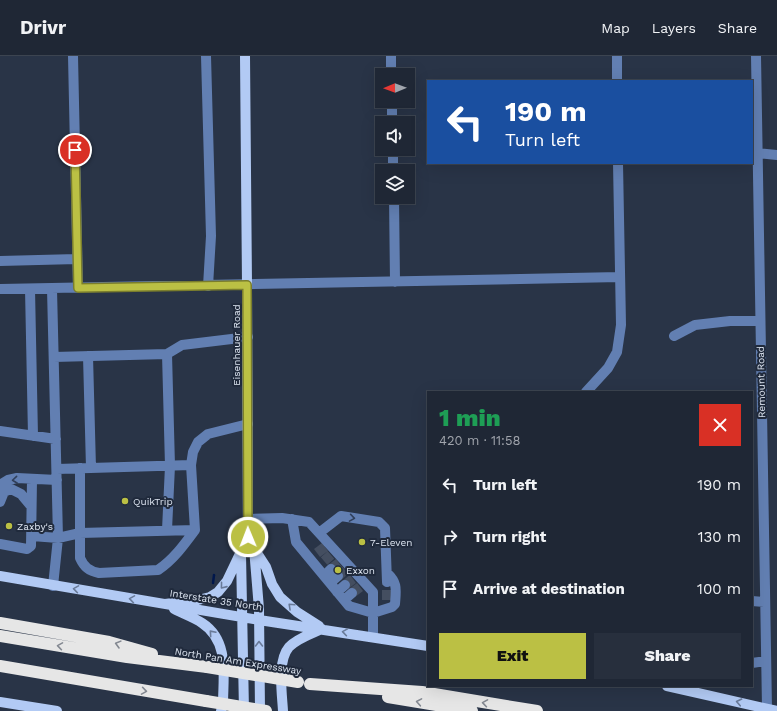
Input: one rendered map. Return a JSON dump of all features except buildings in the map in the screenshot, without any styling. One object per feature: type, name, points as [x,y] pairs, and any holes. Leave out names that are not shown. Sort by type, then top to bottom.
[{"type":"highway","points":[[0,623],[109,642],[202,666]]},
{"type":"highway","name":"North Pan Am Expressway","points":[[0,636],[127,657],[202,666],[472,711]]},
{"type":"highway","points":[[0,666],[266,711]]},
{"type":"highway","points":[[0,670],[21,669]]},
{"type":"highway","points":[[304,683],[422,692],[537,711]]},
{"type":"main road","name":"Eisenhauer Road","points":[[244,56],[248,337],[248,537],[241,552],[244,711]]},
{"type":"main road","name":"Eisenhauer Road","points":[[248,537],[254,548],[259,620],[260,711]]},
{"type":"main road","points":[[254,548],[266,567],[272,584],[280,597],[297,612],[322,629]]},
{"type":"main road","points":[[165,604],[198,600],[210,597],[218,592],[227,580],[241,552]]},
{"type":"main road","name":"Interstate 35 North","points":[[0,576],[259,620],[427,646]]},
{"type":"main road","points":[[165,604],[202,623],[211,630],[221,646],[223,657],[223,705],[221,711]]},
{"type":"main road","points":[[283,711],[282,665],[284,654],[290,646],[300,638],[322,629]]},
{"type":"main road","points":[[671,687],[772,709]]},
{"type":"main road","points":[[0,702],[57,711]]},
{"type":"street","points":[[73,56],[78,288]]},
{"type":"street","points":[[206,56],[211,236],[208,286]]},
{"type":"street","points":[[391,56],[391,68]]},
{"type":"street","points":[[617,56],[617,80]]},
{"type":"street","name":"Remount Road","points":[[756,56],[766,661],[772,709]]},
{"type":"street","points":[[757,152],[777,155]]},
{"type":"street","points":[[587,391],[608,368],[617,352],[621,325],[618,164]]},
{"type":"street","points":[[394,204],[395,282]]},
{"type":"street","points":[[0,261],[77,260]]},
{"type":"street","points":[[0,290],[620,277]]},
{"type":"street","points":[[52,288],[58,538],[53,586]]},
{"type":"street","points":[[30,289],[33,436]]},
{"type":"street","points":[[674,336],[695,325],[730,321],[760,321]]},
{"type":"street","points":[[54,357],[167,354],[182,344],[248,337]]},
{"type":"street","points":[[167,354],[170,466],[167,530]]},
{"type":"street","points":[[88,356],[86,468],[80,533],[80,558],[83,566],[91,571],[99,573],[158,570],[179,552],[194,530],[191,465],[193,452],[198,442],[208,434],[248,424]]},
{"type":"street","points":[[0,431],[56,439]]},
{"type":"street","points":[[57,469],[191,465]]},
{"type":"street","points":[[0,485],[8,480],[17,478],[32,480],[57,480]]},
{"type":"street","points":[[0,544],[27,549],[31,546],[32,480]]},
{"type":"street","points":[[0,502],[4,492],[11,489],[21,494],[31,506]]},
{"type":"street","points":[[319,533],[341,516],[379,522],[385,528],[387,578],[394,579],[396,589],[395,604],[386,604],[373,613]]},
{"type":"street","points":[[248,519],[282,518],[309,522],[319,533],[324,555],[337,570],[337,592],[349,606],[373,613]]},
{"type":"street","points":[[292,519],[296,542],[324,555],[337,570],[352,579],[359,587],[373,592],[373,637]]},
{"type":"street","points":[[32,536],[58,538],[80,533],[194,530]]},
{"type":"street","points":[[337,592],[352,579]]},
{"type":"street","points":[[344,600],[359,587]]},
{"type":"street","points":[[753,601],[765,602]]},
{"type":"street","points":[[753,663],[766,661]]},
{"type":"waterway","points":[[213,583],[214,575]]},
{"type":"tunnel","points":[[317,553],[325,547]]},
{"type":"tunnel","points":[[324,561],[331,555]]},
{"type":"tunnel","points":[[331,569],[339,563]]},
{"type":"tunnel","points":[[338,576],[345,570]]},
{"type":"tunnel","points":[[345,585],[353,579]]},
{"type":"tunnel","points":[[387,582],[387,600]]},
{"type":"tunnel","points":[[352,593],[360,587]]},
{"type":"place","name":"QuikTrip","points":[[125,501]]},
{"type":"place","name":"Zaxby's","points":[[9,526]]},
{"type":"place","name":"7-Eleven","points":[[362,542]]},
{"type":"place","name":"Exxon","points":[[338,570]]},
{"type":"route","points":[[75,150],[78,288],[247,285],[248,537]]}]
